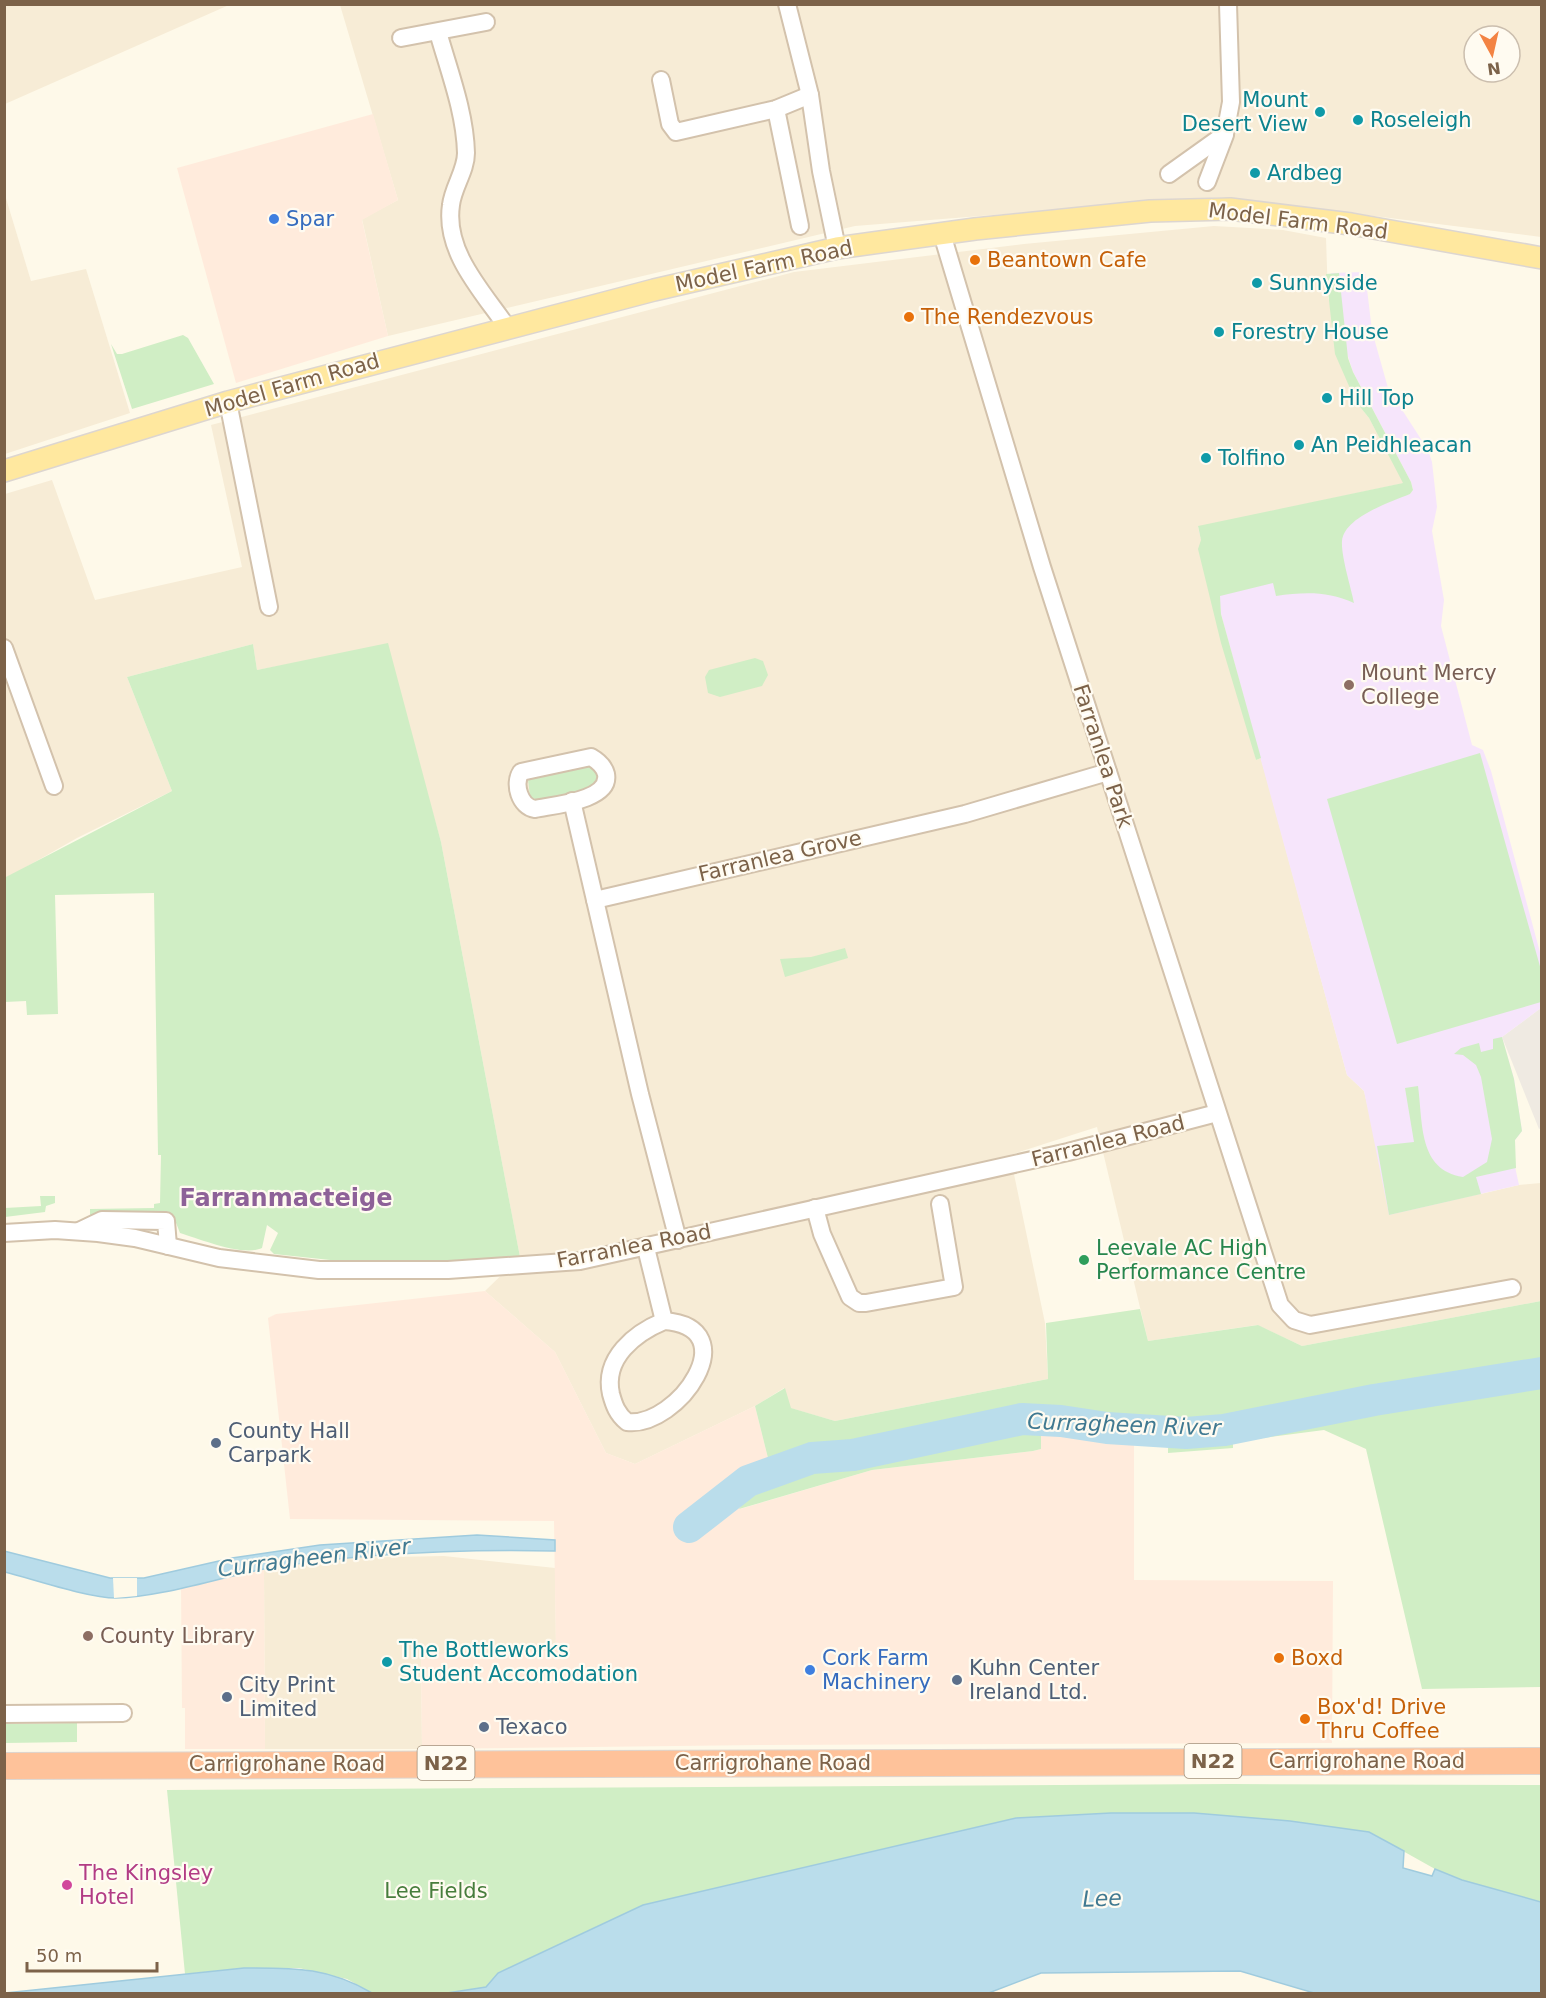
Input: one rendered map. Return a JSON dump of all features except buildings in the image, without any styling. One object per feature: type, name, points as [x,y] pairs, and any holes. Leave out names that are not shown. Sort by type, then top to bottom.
[{"type":"highway","name":"Carrigrohane Road","points":[[4,1766],[1542,1761]]},
{"type":"main road","name":"Model Farm Road","points":[[4,471],[228,402],[507,327],[837,248],[1150,211],[1230,209],[1329,221],[1542,258]]},
{"type":"street","points":[[787,4],[810,95],[821,171],[837,248]]},
{"type":"street","points":[[1208,182],[1225,134],[1231,102],[1228,4]]},
{"type":"street","points":[[401,38],[486,22]]},
{"type":"street","points":[[438,32],[465,130],[464,167],[452,194],[449,214],[453,237],[461,261],[507,327]]},
{"type":"street","points":[[662,80],[670,124],[676,132],[776,109],[810,95]]},
{"type":"street","points":[[776,109],[800,226]]},
{"type":"street","points":[[1169,174],[1225,134]]},
{"type":"street","name":"Farranlea Park","points":[[942,234],[999,428],[1217,1113],[1283,1311],[1299,1323],[1310,1325],[1512,1288]]},
{"type":"street","points":[[228,402],[269,607]]},
{"type":"street","points":[[4,648],[54,786]]},
{"type":"street","points":[[582,758],[596,759],[606,772],[605,784],[591,797],[572,801],[530,808],[522,801],[518,777],[521,772],[582,758]]},
{"type":"street","name":"Farranlea Grove","points":[[595,900],[965,814],[1108,772]]},
{"type":"street","points":[[572,801],[640,1094],[678,1240]]},
{"type":"street","name":"Farranlea Road","points":[[4,1233],[78,1231],[135,1238],[219,1258],[276,1267],[368,1272],[520,1266],[580,1261],[1068,1152],[1217,1113]]},
{"type":"street","points":[[815,1208],[822,1234],[850,1297],[859,1303],[866,1303],[954,1287],[940,1204]]},
{"type":"street","points":[[78,1231],[102,1220],[166,1221],[168,1246]]},
{"type":"street","points":[[646,1248],[664,1321]]},
{"type":"street","points":[[664,1321],[686,1324],[695,1332],[703,1350],[700,1371],[692,1384],[674,1403],[645,1420],[627,1422],[617,1411],[612,1398],[610,1387],[612,1368],[632,1340],[664,1321]]},
{"type":"street","points":[[4,1714],[123,1713]]},
{"type":"shaded area","points":[[5,4],[229,4],[229,5],[5,104]]},
{"type":"shaded area","points":[[340,5],[1541,5],[1541,237],[1222,197],[855,226],[388,336],[362,219],[398,200]]},
{"type":"shaded area","points":[[373,114],[398,200],[362,220],[388,336],[236,383],[177,168]]},
{"type":"shaded area","points":[[5,195],[31,281],[86,269],[130,413],[5,454]]},
{"type":"shaded area","points":[[1214,226],[1283,230],[1326,238],[1328,297],[1356,402],[1369,418],[1404,483],[1198,527],[1256,760],[1261,758],[1347,1075],[1364,1091],[1377,1146],[1481,1194],[1519,1185],[1541,1183],[1541,1301],[1302,1346],[1257,1325],[1148,1341],[1097,1127],[1010,1155],[1045,1323],[1048,1379],[835,1421],[790,1408],[784,1388],[755,1406],[635,1464],[606,1453],[555,1352],[485,1291],[520,1257],[441,842],[386,646],[257,670],[253,644],[127,677],[172,791],[77,838],[5,879],[5,494],[52,480],[95,600],[242,567],[211,425],[794,272],[1024,244]]},
{"type":"shaded area","name":"Mount Mercy College","points":[[1365,272],[1372,331],[1388,388],[1428,450],[1432,462],[1437,507],[1432,531],[1444,600],[1441,626],[1472,745],[1483,750],[1491,771],[1541,956],[1541,1008],[1502,1037],[1514,1079],[1522,1131],[1515,1140],[1514,1162],[1519,1185],[1389,1215],[1364,1091],[1347,1075],[1221,614],[1217,572],[1199,532],[1410,494],[1413,490],[1411,482],[1353,372],[1342,338],[1331,273]]},
{"type":"shaded area","points":[[1541,1008],[1541,1128],[1539,1129],[1502,1037]]},
{"type":"shaded area","points":[[485,1291],[555,1352],[606,1453],[635,1464],[755,1406],[770,1466],[740,1509],[872,1470],[1041,1449],[1041,1432],[1134,1443],[1134,1580],[1333,1581],[1332,1743],[422,1749],[421,1658],[437,1658],[438,1654],[556,1651],[554,1521],[290,1519],[268,1318],[276,1314]]},
{"type":"shaded area","points":[[444,1556],[555,1568],[556,1651],[438,1654],[438,1658],[421,1658],[422,1749],[265,1749],[264,1570],[341,1558]]},
{"type":"shaded area","points":[[264,1570],[265,1749],[185,1749],[185,1708],[182,1708],[181,1586]]},
{"type":"green space","points":[[1339,273],[1348,358],[1413,490],[1410,494],[1370,511],[1345,532],[1342,541],[1343,555],[1354,603],[1335,596],[1316,594],[1276,596],[1273,583],[1220,596],[1221,614],[1261,758],[1256,760],[1221,643],[1198,549],[1201,540],[1198,526],[1403,483],[1369,418],[1356,402],[1335,354],[1326,274]]},
{"type":"green space","points":[[183,335],[188,338],[214,384],[132,409],[111,344],[117,354],[122,354]]},
{"type":"green space","points":[[388,643],[441,842],[520,1257],[368,1264],[274,1254],[270,1250],[278,1233],[267,1225],[262,1248],[244,1250],[221,1246],[180,1233],[173,1215],[90,1215],[90,1209],[154,1208],[154,1204],[160,1203],[161,1155],[158,1155],[154,893],[55,895],[58,1014],[27,1015],[26,1001],[5,1002],[4,878],[172,791],[127,677],[253,644],[257,670]]},
{"type":"green space","points":[[755,658],[763,661],[768,675],[762,686],[720,697],[708,693],[705,677],[709,670]]},
{"type":"green space","points":[[1480,753],[1541,970],[1541,1002],[1397,1044],[1327,799]]},
{"type":"green space","points":[[585,763],[596,769],[600,780],[586,790],[538,800],[530,797],[528,779]]},
{"type":"green space","points":[[845,948],[848,958],[785,977],[780,959],[811,957]]},
{"type":"green space","points":[[1502,1037],[1514,1079],[1522,1131],[1515,1140],[1516,1168],[1476,1177],[1481,1194],[1389,1215],[1377,1146],[1414,1142],[1405,1088],[1418,1086],[1423,1129],[1430,1155],[1448,1173],[1463,1177],[1487,1162],[1492,1139],[1481,1077],[1476,1065],[1463,1055],[1454,1054],[1461,1048],[1479,1043],[1481,1052],[1493,1049],[1493,1039]]},
{"type":"green space","points":[[40,1196],[55,1196],[55,1203],[46,1206],[45,1212],[5,1217],[5,1208],[41,1206]]},
{"type":"green space","points":[[1541,1301],[1541,1687],[1422,1689],[1366,1449],[1324,1430],[1233,1442],[1233,1448],[1168,1453],[1168,1447],[1041,1432],[1041,1449],[872,1470],[739,1509],[770,1466],[755,1406],[785,1388],[791,1408],[835,1421],[1048,1379],[1046,1323],[1140,1309],[1148,1341],[1258,1325],[1302,1346]]},
{"type":"green space","points":[[77,1723],[77,1742],[5,1743],[5,1724]]},
{"type":"green space","name":"Lee Fields","points":[[1231,1784],[1541,1785],[1541,1902],[1462,1880],[1435,1869],[1369,1832],[1194,1813],[1016,1818],[643,1905],[498,1973],[487,1987],[447,1993],[372,1993],[347,1979],[299,1968],[244,1968],[185,1974],[167,1790]]},
{"type":"water","points":[[477,1535],[555,1540],[555,1551],[445,1552],[336,1559],[264,1569],[171,1591],[116,1598],[76,1592],[5,1572],[4,1551],[110,1578],[144,1578],[232,1558],[320,1545]]},
{"type":"water","name":"Lee","points":[[1111,1813],[1194,1813],[1290,1821],[1369,1832],[1404,1851],[1403,1868],[1432,1876],[1435,1869],[1462,1880],[1541,1902],[1541,1993],[1314,1993],[1240,1971],[1041,1973],[986,1994],[447,1993],[486,1987],[498,1973],[643,1905],[1016,1818]]},
{"type":"water","points":[[244,1968],[310,1971],[340,1978],[372,1993],[5,1993]]},
{"type":"pier","points":[[113,1578],[137,1578],[137,1596],[114,1598]]},
{"type":"waterway","name":"Curragheen River","points":[[689,1527],[748,1481],[812,1458],[853,1455],[1022,1419],[1186,1433],[1224,1430],[1374,1400],[1542,1373]]},
{"type":"place","name":"Mount Desert View","points":[[1320,112]]},
{"type":"place","name":"Roseleigh","points":[[1358,120]]},
{"type":"place","name":"Ardbeg","points":[[1255,173]]},
{"type":"place","name":"Spar","points":[[274,219]]},
{"type":"place","name":"Beantown Cafe","points":[[975,260]]},
{"type":"place","name":"Sunnyside","points":[[1257,283]]},
{"type":"place","name":"The Rendezvous","points":[[909,317]]},
{"type":"place","name":"Forestry House","points":[[1219,332]]},
{"type":"place","name":"Hill Top","points":[[1327,398]]},
{"type":"place","name":"An Peidhleacan","points":[[1299,445]]},
{"type":"place","name":"Tolfino","points":[[1206,458]]},
{"type":"place","name":"Mount Mercy College","points":[[1349,685]]},
{"type":"place","name":"Leevale AC High Performance Centre","points":[[1084,1260]]},
{"type":"place","name":"County Hall Carpark","points":[[216,1443]]},
{"type":"place","name":"County Library","points":[[88,1636]]},
{"type":"place","name":"Boxd","points":[[1279,1658]]},
{"type":"place","name":"The Bottleworks Student Accomodation","points":[[387,1662]]},
{"type":"place","name":"Cork Farm Machinery","points":[[810,1670]]},
{"type":"place","name":"Kuhn Center Ireland Ltd.","points":[[957,1680]]},
{"type":"place","name":"City Print Limited","points":[[227,1697]]},
{"type":"place","name":"Box'd! Drive Thru Coffee","points":[[1305,1719]]},
{"type":"place","name":"Texaco","points":[[484,1727]]},
{"type":"place","name":"The Kingsley Hotel","points":[[67,1885]]},
{"type":"district","name":"Farranmacteige","points":[[286,1198]]}]
